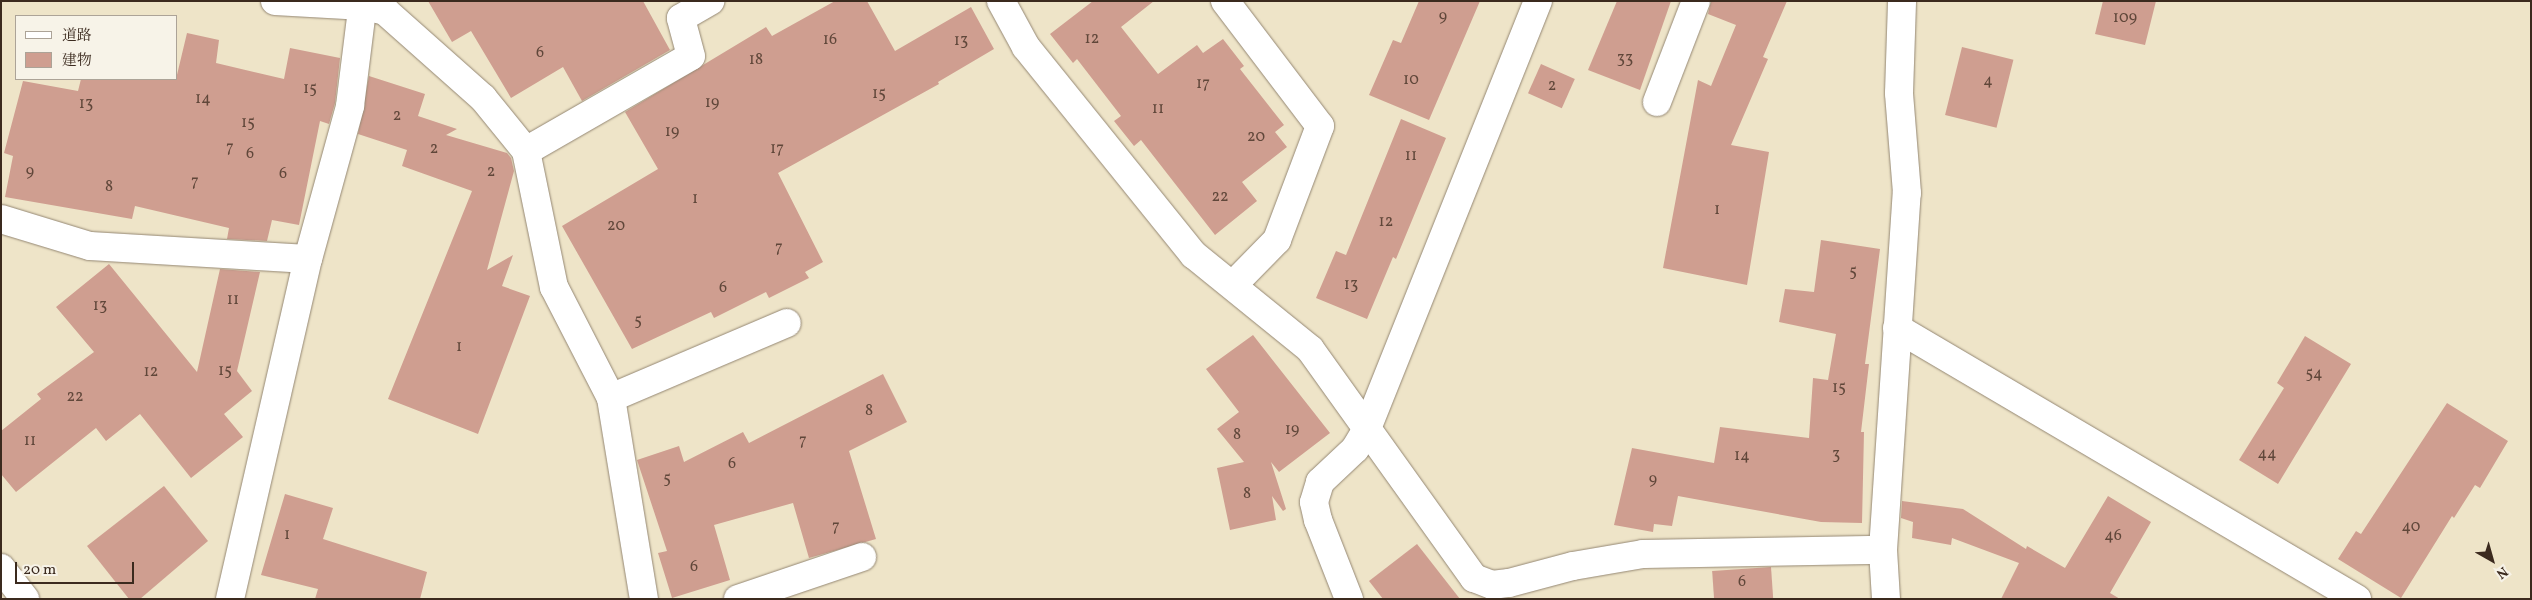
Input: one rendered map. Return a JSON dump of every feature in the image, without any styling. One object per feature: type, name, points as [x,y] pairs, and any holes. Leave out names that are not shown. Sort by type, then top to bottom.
[{"type":"street","points":[[275,1],[363,4],[385,11],[483,98],[526,151],[554,287],[611,398],[644,599]]},
{"type":"street","points":[[526,151],[691,56],[681,18],[711,1]]},
{"type":"street","points":[[1001,1],[1026,46],[1194,255],[1310,349],[1366,431],[1474,578],[1492,585],[1642,554],[1884,550]]},
{"type":"street","points":[[1225,1],[1320,126],[1277,240],[1233,285]]},
{"type":"street","points":[[1350,599],[1318,520],[1314,502],[1320,482],[1355,449],[1366,431],[1538,1]]},
{"type":"street","points":[[1657,102],[1696,1]]},
{"type":"street","points":[[1886,599],[1884,550],[1907,193],[1899,93],[1902,1]]},
{"type":"street","points":[[230,599],[308,259],[350,106],[363,4]]},
{"type":"street","points":[[1,219],[90,246],[308,259]]},
{"type":"street","points":[[611,398],[787,323]]},
{"type":"street","points":[[1897,328],[2357,599]]},
{"type":"street","points":[[738,599],[862,556]]},
{"type":"street","points":[[1,568],[25,599]]},
{"type":"building","points":[[428,1],[643,1],[670,50],[582,101],[563,67],[511,98],[471,31],[452,42]]},
{"type":"building","points":[[835,1],[867,1],[895,51],[971,7],[994,49],[938,82],[939,84],[778,173],[823,262],[805,272],[809,278],[769,298],[766,292],[714,318],[711,312],[632,349],[562,226],[658,169],[625,112],[766,27],[772,36]]},
{"type":"building","points":[[1093,1],[1154,1],[1121,27],[1158,74],[1197,45],[1203,53],[1223,39],[1244,66],[1240,69],[1284,125],[1275,132],[1287,147],[1242,182],[1257,201],[1215,235],[1141,140],[1134,146],[1114,121],[1121,116],[1077,59],[1073,63],[1050,34]]},
{"type":"building","points":[[1419,1],[1480,1],[1429,120],[1369,95],[1393,40],[1401,43]]},
{"type":"building","points":[[1617,1],[1671,1],[1640,90],[1588,70]]},
{"type":"building","points":[[1711,1],[1787,1],[1763,57],[1768,59],[1731,145],[1769,152],[1747,285],[1663,268],[1698,80],[1711,86],[1736,25],[1708,14]]},
{"type":"building","points":[[2103,1],[2156,1],[2145,45],[2095,34]]},
{"type":"building","points":[[187,33],[219,40],[216,63],[284,79],[290,48],[340,58],[335,103],[329,124],[320,121],[299,225],[272,220],[267,241],[227,239],[229,228],[135,206],[132,219],[5,197],[13,156],[4,153],[23,81],[78,91],[81,80],[178,80],[178,71]]},
{"type":"building","points":[[1962,47],[2013,60],[1996,128],[1945,115]]},
{"type":"building","points":[[1541,64],[1575,79],[1562,108],[1528,93]]},
{"type":"building","points":[[369,76],[425,94],[418,116],[457,129],[446,135],[507,153],[511,158],[514,171],[487,270],[513,255],[502,286],[530,296],[478,434],[388,399],[472,191],[402,166],[407,150],[358,134]]},
{"type":"building","points":[[1401,119],[1446,138],[1396,259],[1393,257],[1367,319],[1316,298],[1336,251],[1346,255]]},
{"type":"building","points":[[1821,240],[1880,249],[1865,364],[1869,364],[1861,432],[1864,432],[1862,523],[1821,522],[1678,496],[1672,526],[1654,524],[1653,532],[1614,525],[1632,448],[1714,463],[1720,427],[1809,438],[1813,378],[1828,380],[1836,334],[1779,322],[1785,289],[1814,292]]},
{"type":"building","points":[[109,264],[197,372],[220,269],[260,272],[237,371],[252,391],[224,414],[243,437],[191,478],[140,414],[106,441],[96,428],[16,492],[1,474],[1,431],[41,399],[37,394],[94,352],[56,307]]},
{"type":"building","points":[[1253,335],[1330,433],[1279,472],[1271,462],[1286,509],[1283,511],[1272,496],[1276,520],[1230,530],[1217,468],[1244,462],[1217,429],[1239,412],[1206,369]]},
{"type":"building","points":[[2305,336],[2351,364],[2278,484],[2239,460],[2284,388],[2277,383]]},
{"type":"building","points":[[883,374],[907,422],[849,451],[876,539],[809,558],[793,503],[714,525],[730,580],[672,598],[658,553],[667,551],[637,460],[679,446],[684,462],[743,432],[749,443]]},
{"type":"building","points":[[2447,403],[2508,441],[2480,488],[2475,485],[2454,518],[2452,516],[2401,598],[2338,559],[2356,531],[2361,534]]},
{"type":"building","points":[[164,486],[208,541],[140,599],[129,599],[87,546]]},
{"type":"building","points":[[285,494],[333,508],[323,539],[427,572],[420,599],[315,599],[318,589],[261,575]]},
{"type":"building","points":[[2108,496],[2151,522],[2110,593],[2120,599],[2001,599],[2019,563],[1952,538],[1951,545],[1912,538],[1913,522],[1901,518],[1902,501],[1963,509],[2026,549],[2027,546],[2065,568]]},
{"type":"building","points":[[1417,544],[1460,599],[1383,599],[1369,581]]},
{"type":"building","points":[[1771,567],[1773,599],[1714,599],[1712,571]]}]
